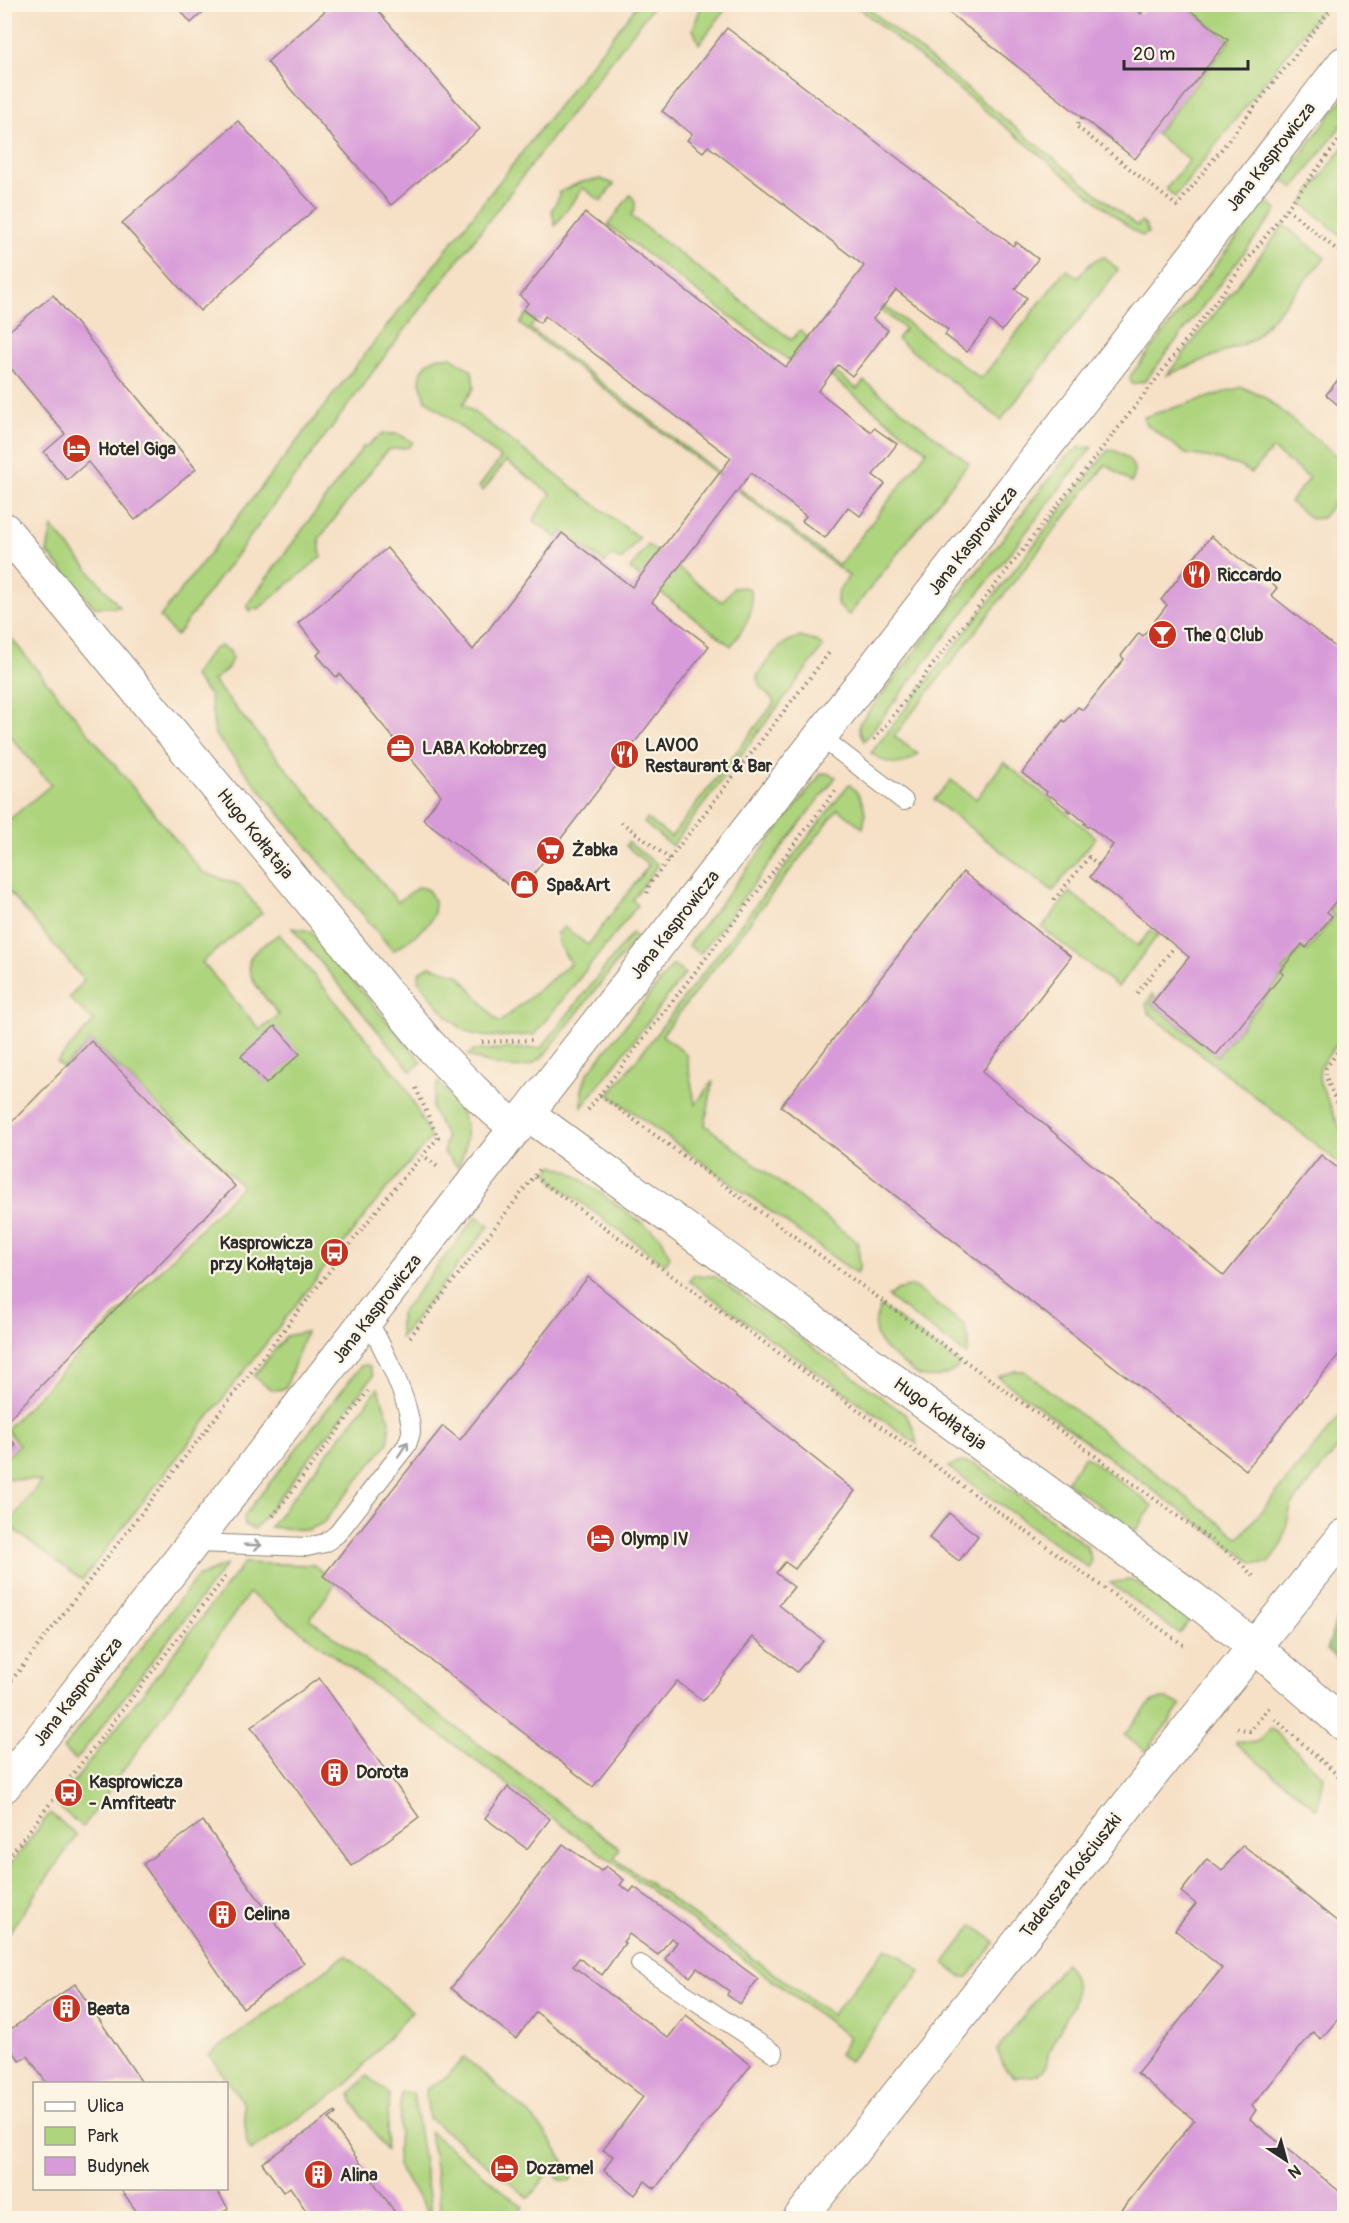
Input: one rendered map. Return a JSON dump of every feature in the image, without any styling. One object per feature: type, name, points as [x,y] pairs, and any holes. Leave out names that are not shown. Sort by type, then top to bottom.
[{"type":"street","name":"Jana Kasprowicza","points":[[4,1786],[368,1321],[1344,63]]},
{"type":"street","name":"Hugo Kołłątaja","points":[[4,529],[426,1041],[499,1115],[523,1121],[1191,1597],[1344,1724]]},
{"type":"street","name":"Tadeusza Kościuszki","points":[[800,2218],[1344,1536]]},
{"type":"lane","points":[[821,736],[904,801]]},
{"type":"lane","points":[[195,1543],[307,1547],[325,1544],[338,1534],[407,1445],[411,1432],[407,1412],[389,1363],[368,1321]]},
{"type":"lane","points":[[640,1964],[774,2053]]},
{"type":"path","points":[[1082,118],[1076,126],[1177,206],[1335,4]]},
{"type":"path","points":[[868,747],[1144,395],[1344,134]]},
{"type":"path","points":[[1287,209],[1342,254]]},
{"type":"path","points":[[646,897],[649,885],[829,653]]},
{"type":"path","points":[[584,1116],[843,781]]},
{"type":"path","points":[[621,822],[670,859]]},
{"type":"path","points":[[1053,900],[1089,857],[1100,866]]},
{"type":"path","points":[[1137,993],[1175,946]]},
{"type":"path","points":[[473,1042],[540,1040]]},
{"type":"path","points":[[1344,1043],[1326,1068],[1326,1077],[1344,1122]]},
{"type":"path","points":[[4,1690],[387,1197],[438,1138],[414,1084]]},
{"type":"path","points":[[600,1095],[1234,1557],[1255,1578]]},
{"type":"path","points":[[423,1155],[441,1170]]},
{"type":"path","points":[[8,1858],[544,1164]]},
{"type":"path","points":[[535,1177],[1186,1647]]},
{"type":"path","points":[[1268,1708],[1277,1721],[1344,1781]]},
{"type":"path","points":[[1344,2022],[1339,2028],[1344,2031]]},
{"type":"green space","points":[[702,4],[729,5],[699,44],[693,29]]},
{"type":"green space","points":[[637,5],[654,5],[384,357],[176,636],[160,617]]},
{"type":"green space","points":[[855,5],[864,5],[1137,226],[1141,221],[1148,233],[1142,236],[1134,231]]},
{"type":"green space","points":[[1184,5],[1325,5],[1175,197],[1166,189],[1189,160],[1156,134],[1230,41]]},
{"type":"green space","points":[[1344,97],[1344,122],[1294,188],[1282,179]]},
{"type":"green space","points":[[1344,146],[1344,233],[1342,236],[1302,203]]},
{"type":"green space","points":[[601,179],[614,184],[601,201],[583,188],[555,226],[552,210],[560,195],[558,193],[581,182]]},
{"type":"green space","points":[[630,195],[635,203],[631,216],[792,340],[800,330],[808,337],[790,361],[608,225]]},
{"type":"green space","points":[[1266,200],[1277,210],[1145,381],[1132,384],[1131,375]]},
{"type":"green space","points":[[1284,225],[1325,258],[1253,340],[1167,375]]},
{"type":"green space","points":[[1105,257],[1118,270],[1001,420],[897,339],[905,329],[881,310],[885,306],[981,379],[1066,269],[1078,278],[1093,262]]},
{"type":"green space","points":[[526,314],[536,321],[530,328],[839,565],[927,451],[830,376],[834,371],[857,389],[864,381],[969,463],[849,615],[838,606],[837,597],[849,576],[520,324]]},
{"type":"green space","points":[[439,357],[451,357],[472,371],[474,388],[463,404],[639,538],[621,561],[612,555],[605,563],[562,531],[557,538],[533,520],[551,494],[506,461],[483,491],[479,487],[501,458],[426,400],[420,382],[421,372],[428,362]]},
{"type":"green space","points":[[1242,387],[1264,397],[1344,462],[1344,496],[1341,494],[1322,518],[1311,519],[1290,502],[1309,478],[1272,449],[1252,473],[1239,466],[1212,458],[1186,454],[1146,424],[1144,417]]},
{"type":"green space","points":[[384,434],[398,434],[413,442],[409,447],[387,450],[319,539],[321,557],[257,610],[254,608],[250,611],[247,605],[364,446],[366,447]]},
{"type":"green space","points":[[1092,447],[864,741],[859,724],[1066,457],[1079,448]]},
{"type":"green space","points":[[1109,449],[1130,461],[1134,471],[1131,483],[1106,464],[894,736],[918,754],[906,762],[894,764],[871,753]]},
{"type":"green space","points":[[52,527],[120,607],[94,607],[47,552]]},
{"type":"green space","points":[[648,545],[722,602],[733,588],[750,589],[751,606],[748,620],[731,646],[630,569]]},
{"type":"green space","points":[[6,632],[202,872],[239,885],[262,913],[202,962],[260,1030],[279,1015],[252,978],[249,961],[256,951],[279,934],[402,1081],[431,1138],[379,1198],[82,1580],[8,1525],[41,1481],[5,1478],[4,1460],[19,1445],[6,1429],[242,1186],[91,1041],[63,1068],[57,1062],[94,1021],[69,998],[84,980],[5,887],[5,823],[51,785],[5,730],[4,634]]},
{"type":"green space","points":[[800,637],[818,642],[823,647],[672,846],[644,823],[647,819],[671,837],[775,702],[760,686],[757,676],[780,647]]},
{"type":"green space","points":[[220,646],[230,651],[232,658],[228,668],[213,681],[398,902],[418,887],[427,889],[433,899],[435,909],[427,925],[393,951],[215,735],[210,696],[193,676],[212,650]]},
{"type":"green space","points":[[1004,762],[1096,837],[1053,891],[934,800],[951,780],[976,799]]},
{"type":"green space","points":[[826,773],[836,777],[700,954],[688,945],[821,774]]},
{"type":"green space","points":[[849,784],[863,804],[865,815],[863,828],[838,809],[662,1035],[686,1054],[695,1105],[713,1081],[705,1125],[858,1243],[860,1266],[857,1274],[609,1095]]},
{"type":"green space","points":[[628,842],[658,865],[632,900],[638,905],[534,1035],[491,1037],[469,1032],[444,1013],[418,980],[420,971],[430,966],[459,975],[499,1023],[571,963],[559,946],[557,933],[564,927],[588,945],[649,865],[626,846]]},
{"type":"green space","points":[[1070,892],[1138,946],[1151,930],[1158,935],[1118,987],[1042,928]]},
{"type":"green space","points":[[1344,893],[1344,1035],[1320,1066],[1319,1080],[1344,1138],[1344,1167],[1149,1013],[1146,1005],[1152,994],[1155,997],[1151,1003],[1217,1056],[1285,973],[1282,971],[1302,947],[1307,951],[1334,916],[1329,911]]},
{"type":"green space","points":[[292,928],[310,931],[422,1062],[411,1071]]},
{"type":"green space","points":[[632,933],[637,937],[538,1060],[530,1065],[515,1068],[490,1064],[468,1055],[474,1050],[541,1048]]},
{"type":"green space","points":[[673,965],[685,974],[582,1107],[582,1090],[587,1074]]},
{"type":"green space","points":[[438,1082],[455,1102],[464,1121],[466,1141],[458,1167],[444,1153],[446,1137],[432,1109]]},
{"type":"green space","points":[[553,1165],[571,1172],[661,1237],[670,1257],[665,1264],[554,1183],[548,1172]]},
{"type":"green space","points":[[477,1216],[489,1226],[400,1338],[400,1314]]},
{"type":"green space","points":[[694,1275],[714,1276],[906,1415],[913,1427],[917,1444],[689,1281]]},
{"type":"green space","points":[[913,1286],[964,1325],[969,1341],[967,1355],[888,1297],[897,1290]]},
{"type":"green space","points":[[881,1306],[960,1365],[957,1369],[936,1377],[920,1376],[887,1351],[876,1332],[875,1324]]},
{"type":"green space","points":[[306,1332],[286,1387],[273,1389],[254,1376],[286,1336]]},
{"type":"green space","points":[[361,1366],[370,1367],[373,1376],[255,1529],[245,1525],[244,1516]]},
{"type":"green space","points":[[1015,1371],[1024,1371],[1239,1538],[1344,1411],[1344,1440],[1291,1506],[1282,1545],[1269,1563],[1253,1563],[998,1377]]},
{"type":"green space","points":[[378,1388],[390,1421],[388,1443],[323,1523],[308,1530],[270,1527]]},
{"type":"green space","points":[[1085,1456],[1153,1506],[1135,1531],[1066,1482]]},
{"type":"green space","points":[[961,1462],[975,1464],[1086,1545],[1091,1560],[1089,1568],[948,1467]]},
{"type":"green space","points":[[244,1563],[314,1565],[336,1583],[310,1619],[620,1849],[614,1858],[832,2015],[886,1948],[904,1958],[921,1972],[849,2062],[839,2054],[849,2037],[249,1593],[83,1827],[56,1805]]},
{"type":"green space","points":[[226,1565],[76,1760],[63,1749],[197,1577]]},
{"type":"green space","points":[[1128,1580],[1136,1582],[1189,1621],[1179,1634],[1110,1583]]},
{"type":"green space","points":[[1344,1609],[1344,1666],[1327,1650],[1336,1620]]},
{"type":"green space","points":[[1168,1699],[1181,1705],[1146,1752],[1124,1735],[1151,1702]]},
{"type":"green space","points":[[1271,1728],[1323,1776],[1317,1809],[1235,1743],[1237,1741],[1257,1742]]},
{"type":"green space","points":[[50,1813],[77,1835],[5,1938],[5,1872]]},
{"type":"green space","points":[[973,1925],[995,1942],[968,1977],[962,1977],[944,1963]]},
{"type":"green space","points":[[346,1955],[412,2011],[344,2087],[251,2151],[247,2144],[243,2102],[209,2055]]},
{"type":"green space","points":[[1065,1963],[1072,1974],[1075,1996],[1072,2007],[1050,2049],[1047,2064],[1044,2069],[1033,2076],[1015,2077],[1005,2069],[997,2050]]},
{"type":"green space","points":[[464,2057],[529,2114],[545,2132],[571,2172],[572,2178],[569,2181],[561,2180],[550,2171],[529,2198],[429,2118],[425,2090],[448,2076]]},
{"type":"green space","points":[[367,2076],[389,2094],[386,2150],[353,2103],[351,2093]]},
{"type":"green space","points":[[401,2093],[413,2093],[432,2217],[397,2166]]},
{"type":"green space","points":[[430,2132],[523,2207],[514,2218],[442,2218]]},
{"type":"building","points":[[175,4],[212,4],[191,23]]},
{"type":"building","points":[[333,4],[372,4],[480,129],[391,205],[267,62]]},
{"type":"building","points":[[938,4],[1129,4],[1141,14],[1148,4],[1182,4],[1228,40],[1135,159]]},
{"type":"building","points":[[727,28],[1013,246],[1016,242],[1038,259],[1015,289],[1027,298],[1002,331],[990,321],[967,352],[945,335],[948,330],[896,290],[873,319],[888,330],[870,354],[852,376],[838,365],[818,391],[871,432],[874,428],[897,444],[873,475],[885,484],[860,516],[848,507],[825,538],[802,521],[806,516],[751,473],[652,602],[709,646],[519,893],[423,819],[441,795],[340,674],[336,677],[317,655],[321,651],[298,623],[387,548],[473,650],[562,533],[632,587],[731,458],[545,316],[540,323],[523,310],[528,303],[520,296],[585,213],[786,367],[802,347],[864,266],[708,146],[703,152],[687,140],[692,134],[662,111]]},
{"type":"building","points":[[238,121],[316,208],[200,311],[122,223]]},
{"type":"building","points":[[53,295],[196,469],[135,520],[88,462],[67,480],[44,452],[65,434],[4,360],[4,335]]},
{"type":"building","points":[[1344,372],[1344,410],[1326,395]]},
{"type":"building","points":[[1211,536],[1277,588],[1271,595],[1344,654],[1344,891],[1327,912],[1332,916],[1306,948],[1302,944],[1280,971],[1283,974],[1216,1055],[1152,1003],[1189,957],[1090,877],[1113,845],[1022,773],[1063,720],[1065,722],[1078,707],[1083,710],[1124,659],[1121,656],[1139,633],[1143,636],[1167,605],[1161,600]]},
{"type":"building","points":[[963,872],[1071,957],[982,1072],[1224,1276],[1321,1155],[1344,1173],[1344,1348],[1246,1470],[781,1106]]},
{"type":"building","points":[[275,1026],[300,1054],[266,1084],[241,1056]]},
{"type":"building","points":[[91,1041],[235,1186],[4,1424],[4,1130]]},
{"type":"building","name":"Olymp IV","points":[[588,1277],[855,1491],[795,1569],[785,1562],[776,1573],[794,1587],[779,1605],[823,1640],[797,1672],[753,1637],[703,1701],[677,1681],[593,1787],[323,1576],[443,1426],[460,1440]]},
{"type":"building","points":[[4,1433],[16,1445],[4,1457]]},
{"type":"building","points":[[949,1513],[978,1536],[959,1561],[929,1538]]},
{"type":"building","name":"Dorota","points":[[319,1678],[419,1817],[352,1866],[251,1727]]},
{"type":"building","points":[[508,1787],[550,1819],[527,1849],[485,1818]]},
{"type":"building","name":"Celina","points":[[203,1821],[304,1963],[243,2008],[143,1864]]},
{"type":"building","points":[[563,1844],[601,1871],[606,1866],[624,1880],[620,1885],[630,1892],[634,1887],[758,1979],[740,2004],[727,1995],[729,1991],[697,1968],[690,1977],[665,1959],[677,1942],[671,1938],[658,1955],[629,1934],[602,1975],[579,1958],[573,1966],[668,2038],[686,2015],[751,2065],[655,2189],[645,2181],[635,2195],[604,2170],[613,2156],[603,2150],[643,2097],[536,2012],[516,2039],[451,1988]]},
{"type":"building","points":[[1243,1845],[1344,1927],[1344,2022],[1339,2018],[1321,2039],[1313,2032],[1252,2106],[1256,2110],[1250,2119],[1344,2195],[1344,2218],[1119,2218],[1117,2216],[1194,2120],[1137,2073],[1222,1968],[1175,1930],[1196,1904],[1181,1892],[1207,1859],[1222,1871]]},
{"type":"building","name":"Beata","points":[[75,1984],[142,2082],[46,2082],[28,2056],[20,2061],[4,2039],[4,2034]]},
{"type":"building","name":"Alina","points":[[335,2112],[336,2114],[329,2119],[399,2218],[311,2218],[290,2187],[283,2192],[262,2163]]},
{"type":"building","points":[[121,2190],[216,2190],[228,2208],[214,2218],[141,2218]]},
{"type":"place","name":"Hotel Giga","points":[[77,449]]},
{"type":"place","name":"Riccardo","points":[[1196,575]]},
{"type":"place","name":"The Q Club","points":[[1163,635]]},
{"type":"place","name":"LABA Kołobrzeg","points":[[401,748]]},
{"type":"place","name":"LAVOO Restaurant & Bar","points":[[624,755]]},
{"type":"place","name":"Żabka","points":[[551,850]]},
{"type":"place","name":"Spa&Art","points":[[525,885]]},
{"type":"place","name":"Kasprowicza przy Kołłątaja","points":[[334,1253]]},
{"type":"place","name":"Olymp IV","points":[[600,1539]]},
{"type":"place","name":"Dorota","points":[[335,1772]]},
{"type":"place","name":"Kasprowicza - Amfiteatr","points":[[68,1792]]},
{"type":"place","name":"Celina","points":[[223,1914]]},
{"type":"place","name":"Beata","points":[[66,2009]]},
{"type":"place","name":"Dozamel","points":[[505,2168]]},
{"type":"place","name":"Alina","points":[[319,2175]]}]
